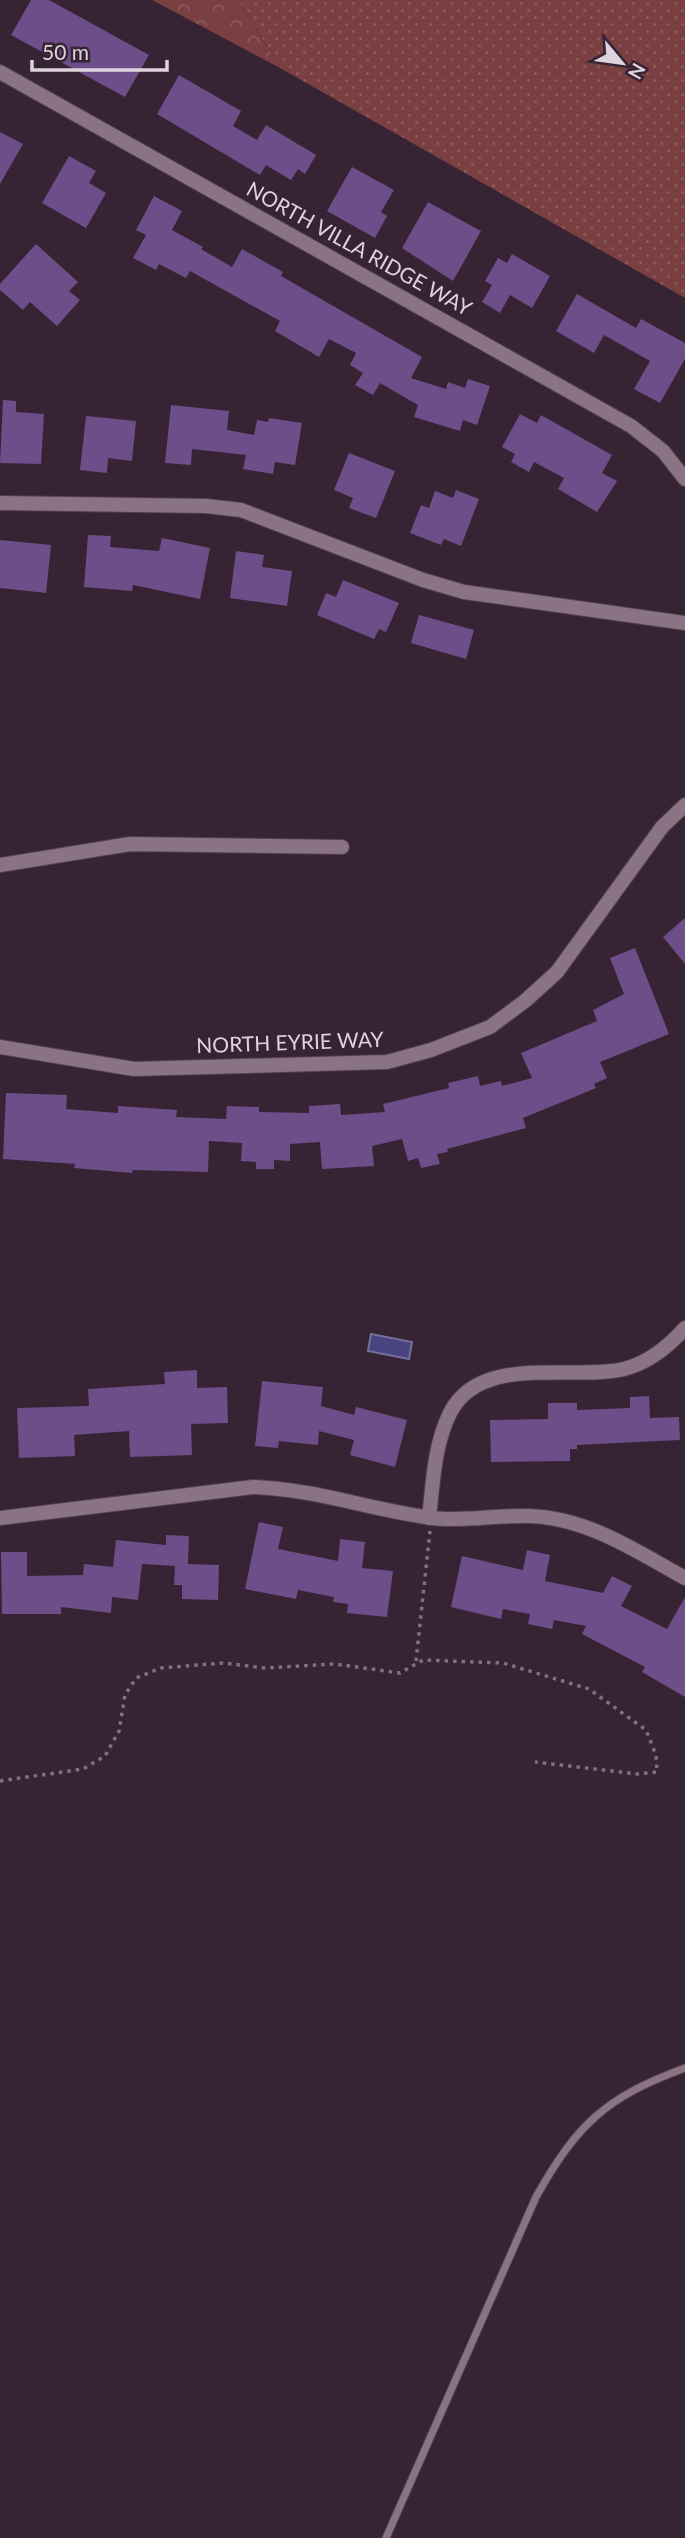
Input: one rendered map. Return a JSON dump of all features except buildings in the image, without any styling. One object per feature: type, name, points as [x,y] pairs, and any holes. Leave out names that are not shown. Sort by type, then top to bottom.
[{"type":"street","name":"NORTH VILLA RIDGE WAY","points":[[0,72],[631,426],[663,451],[685,480]]},
{"type":"street","points":[[0,503],[206,506],[241,510],[423,580],[464,592],[685,623]]},
{"type":"street","name":"NORTH EYRIE WAY","points":[[0,1047],[134,1069],[387,1062],[431,1050],[490,1027],[526,1001],[556,972],[662,827],[685,805]]},
{"type":"street","points":[[0,865],[130,845],[342,847]]},
{"type":"street","points":[[430,1523],[438,1444],[450,1411],[466,1394],[484,1382],[504,1375],[623,1369],[654,1357],[685,1328]]},
{"type":"street","points":[[0,1518],[253,1487],[286,1488],[430,1523],[527,1516],[556,1519],[613,1538],[685,1578]]},
{"type":"lane","points":[[386,2538],[536,2197],[556,2162],[580,2129],[598,2112],[622,2095],[685,2068]]},
{"type":"path","points":[[416,1661],[430,1523]]},
{"type":"path","points":[[0,1781],[83,1769],[104,1756],[119,1731],[125,1695],[136,1678],[161,1668],[223,1663],[265,1668],[334,1664],[400,1673],[416,1661],[503,1663],[589,1689],[646,1730],[656,1755],[657,1772],[636,1774],[535,1762]]},
{"type":"green space","points":[[152,0],[239,0],[280,68]]},
{"type":"green space","points":[[239,0],[685,0],[685,298],[280,68]]},
{"type":"shaded area","points":[[371,1334],[412,1342],[409,1359],[368,1351]]}]
